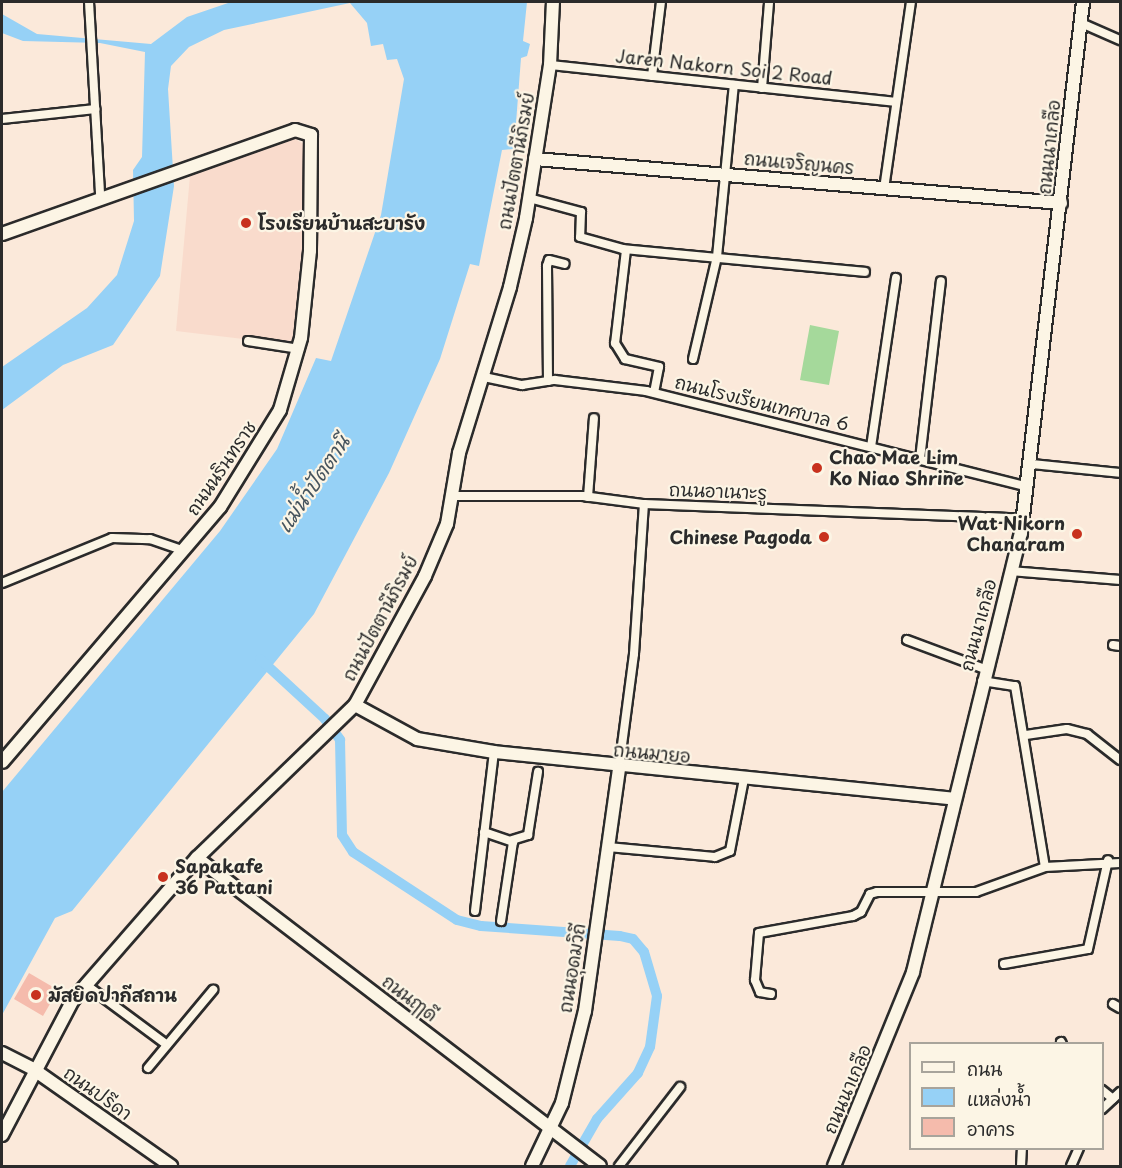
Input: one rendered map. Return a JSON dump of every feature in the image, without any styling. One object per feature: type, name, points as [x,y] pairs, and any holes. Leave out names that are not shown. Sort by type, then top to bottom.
[{"type":"street","points":[[2,234],[100,195],[89,2]]},
{"type":"street","name":"ถนนปัตตานีภิรมย์","points":[[2,1135],[33,1069],[85,984],[197,858],[338,724],[355,705],[425,576],[447,524],[459,453],[484,377],[529,198],[550,65],[553,2]]},
{"type":"street","points":[[652,76],[661,2]]},
{"type":"street","points":[[762,88],[769,2]]},
{"type":"street","points":[[885,189],[910,2]]},
{"type":"street","name":"ถนนนาเกลือ","points":[[834,1167],[914,972],[1023,519],[1032,464],[1083,2]]},
{"type":"street","points":[[1081,23],[1120,40]]},
{"type":"street","name":"Jaren Nakorn Soi 2 Road","points":[[550,65],[895,102]]},
{"type":"street","points":[[693,359],[717,257],[734,85]]},
{"type":"street","points":[[2,119],[95,109]]},
{"type":"street","name":"ถนนนรินทราช","points":[[2,762],[184,551],[262,443],[291,382],[300,349],[311,207],[313,142],[306,130],[295,129],[130,187],[100,195]]},
{"type":"street","name":"ถนนเจริญนคร","points":[[535,159],[1061,203]]},
{"type":"street","points":[[529,198],[581,212],[580,237],[626,250],[865,272]]},
{"type":"street","points":[[626,250],[615,344],[625,359],[659,367],[654,393]]},
{"type":"street","points":[[548,381],[547,267],[549,260],[566,264]]},
{"type":"street","points":[[871,447],[896,278]]},
{"type":"street","points":[[920,459],[941,282]]},
{"type":"street","points":[[248,341],[300,349]]},
{"type":"street","name":"ถนนโรงเรียนเทศบาล 6","points":[[484,377],[522,385],[548,381],[654,393],[1028,487]]},
{"type":"street","points":[[588,497],[594,418]]},
{"type":"street","points":[[1032,464],[1120,473]]},
{"type":"street","name":"ถนนอาเนาะรู","points":[[452,496],[588,497],[644,504],[1023,519]]},
{"type":"street","points":[[619,768],[634,654],[644,504]]},
{"type":"street","points":[[2,583],[112,538],[150,539],[184,551]]},
{"type":"street","points":[[1011,571],[1120,580]]},
{"type":"street","points":[[908,640],[984,675],[1015,686],[1026,735],[1045,867]]},
{"type":"street","name":"ถนนมายอ","points":[[355,705],[417,739],[494,752],[619,768],[955,799]]},
{"type":"street","points":[[1026,735],[1067,729],[1088,734],[1120,760]]},
{"type":"street","points":[[475,911],[494,752]]},
{"type":"street","name":"ถนนอุดมวิถี","points":[[532,1167],[552,1129],[585,1011],[619,768]]},
{"type":"street","points":[[484,832],[513,840],[528,836],[538,772]]},
{"type":"street","points":[[608,847],[715,857],[730,851],[744,779]]},
{"type":"street","points":[[501,921],[513,840]]},
{"type":"street","name":"ถนนฤๅดี","points":[[197,858],[600,1167]]},
{"type":"street","points":[[1004,964],[1088,949],[1108,860]]},
{"type":"street","points":[[771,994],[760,992],[755,980],[759,933],[853,916],[861,912],[870,894],[877,892],[976,892],[1045,867],[1108,860],[1120,863]]},
{"type":"street","points":[[85,984],[167,1045]]},
{"type":"street","points":[[148,1068],[213,990]]},
{"type":"street","name":"ถนนปรีดา","points":[[6,1055],[33,1069],[171,1167]]},
{"type":"street","points":[[619,1167],[680,1087]]},
{"type":"street","points":[[1104,1092],[1113,1099]]},
{"type":"street","points":[[1104,1107],[1120,1092]]},
{"type":"street","points":[[1022,1150],[1022,1167]]},
{"type":"street","points":[[1071,1167],[1078,1150]]},
{"type":"shaded area","name":"โรงเรียนบ้านสะบารัง","points":[[295,139],[310,148],[304,270],[295,345],[176,331],[190,176]]},
{"type":"green space","points":[[810,325],[839,331],[829,385],[800,380]]},
{"type":"water","name":"แม่น้ำปัตตานี","points":[[231,2],[527,2],[523,41],[530,44],[527,56],[521,58],[514,149],[502,150],[479,266],[470,264],[440,359],[389,473],[314,614],[72,911],[55,918],[2,1015],[2,792],[220,531],[277,449],[316,358],[331,361],[381,215],[404,79],[397,59],[387,60],[383,44],[371,46],[367,23],[350,3],[224,30],[189,47],[171,66],[168,89],[174,186],[160,276],[113,345],[63,365],[2,410],[2,367],[87,308],[117,275],[134,221],[133,170],[142,157],[145,52],[100,43],[23,41],[2,33],[2,14],[37,34],[151,44],[187,17]]},
{"type":"building","name":"มัสยิดปากีสถาน","points":[[29,973],[58,990],[43,1016],[14,999]]},
{"type":"waterway","points":[[260,659],[325,719],[340,740],[342,835],[353,852],[457,920],[481,926],[620,936],[633,939],[644,952],[657,996],[650,1047],[638,1073],[597,1119],[570,1166]]},
{"type":"place","name":"โรงเรียนบ้านสะบารัง","points":[[246,223]]},
{"type":"place","name":"Chao Mae Lim Ko Niao Shrine","points":[[817,468]]},
{"type":"place","name":"Wat Nikorn Chanaram","points":[[1077,534]]},
{"type":"place","name":"Chinese Pagoda","points":[[824,537]]},
{"type":"place","name":"Sapakafe 36 Pattani","points":[[163,877]]},
{"type":"place","name":"มัสยิดปากีสถาน","points":[[36,995]]}]
